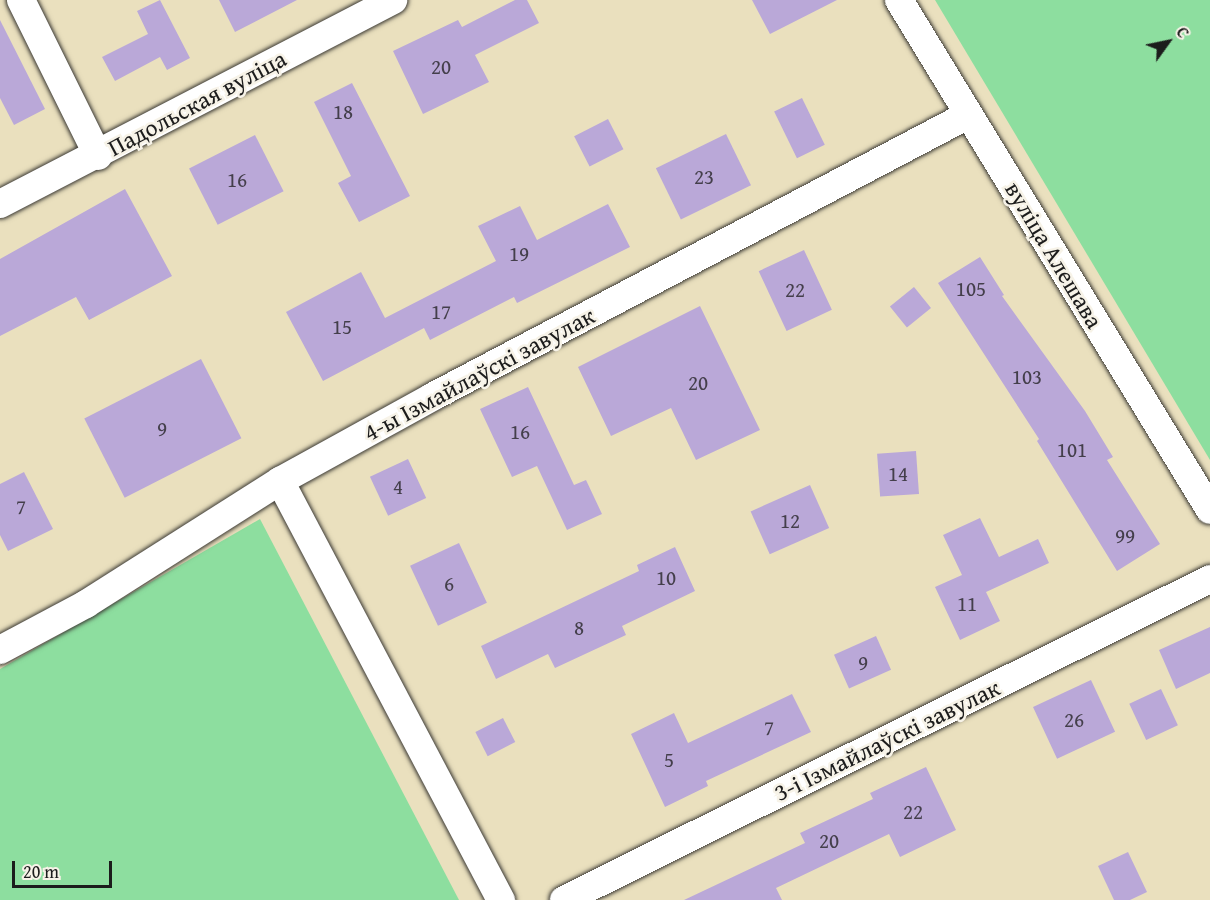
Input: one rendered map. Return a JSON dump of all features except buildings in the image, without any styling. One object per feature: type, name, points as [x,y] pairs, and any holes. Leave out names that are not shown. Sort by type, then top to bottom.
[{"type":"street","points":[[21,0],[98,156]]},
{"type":"street","name":"Падольская вуліца","points":[[0,204],[98,156],[393,0]]},
{"type":"street","name":"вуліца Алешава","points":[[899,0],[1210,510]]},
{"type":"street","name":"4-ы Ізмайлаўскі завулак","points":[[0,650],[86,604],[280,481],[432,397],[968,115]]},
{"type":"street","points":[[280,481],[501,900]]},
{"type":"street","name":"3-і Ізмайлаўскі завулак","points":[[564,900],[1210,579]]},
{"type":"green space","points":[[935,0],[1210,0],[1210,460]]},
{"type":"green space","points":[[260,519],[459,900],[0,900],[0,669]]}]
